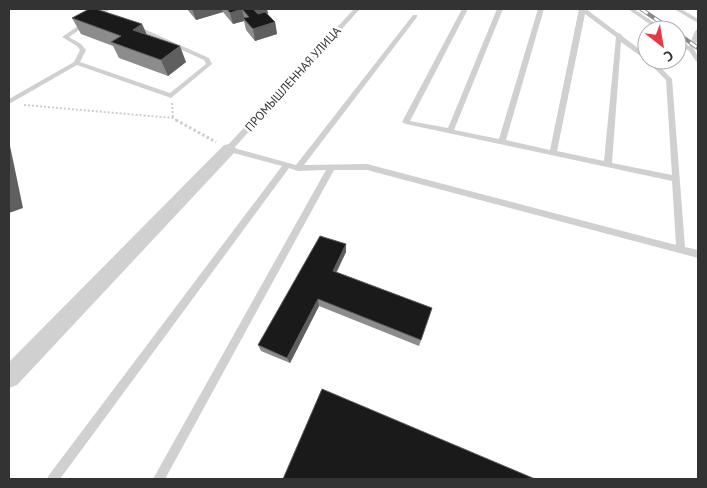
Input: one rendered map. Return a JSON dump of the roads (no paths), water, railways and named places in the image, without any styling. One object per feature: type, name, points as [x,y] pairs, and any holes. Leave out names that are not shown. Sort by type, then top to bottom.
[{"type":"street","points":[[9,377],[229,150]]},
{"type":"lane","points":[[86,9],[109,17]]},
{"type":"lane","points":[[9,102],[76,63],[83,50],[79,45],[65,37],[108,9]]},
{"type":"lane","name":"ПРОМЫШЛЕННАЯ УЛИЦА","points":[[229,150],[357,9]]},
{"type":"lane","points":[[465,9],[406,122],[677,179]]},
{"type":"lane","points":[[450,131],[500,9]]},
{"type":"lane","points":[[502,142],[541,9]]},
{"type":"lane","points":[[553,153],[582,9],[637,50]]},
{"type":"lane","points":[[631,9],[647,20]]},
{"type":"lane","points":[[677,9],[698,21]]},
{"type":"lane","points":[[298,168],[415,16]]},
{"type":"lane","points":[[76,63],[171,96],[209,64],[208,59],[127,24]]},
{"type":"lane","points":[[691,50],[698,30]]},
{"type":"lane","points":[[608,164],[619,35]]},
{"type":"lane","points":[[687,47],[698,60]]},
{"type":"lane","points":[[660,70],[669,79],[681,249]]},
{"type":"lane","points":[[229,150],[298,168],[367,167],[698,254]]},
{"type":"lane","points":[[53,479],[287,165]]},
{"type":"lane","points":[[159,479],[330,168]]},
{"type":"railway","points":[[641,9],[657,20]]},
{"type":"railway","points":[[687,40],[698,48]]}]
